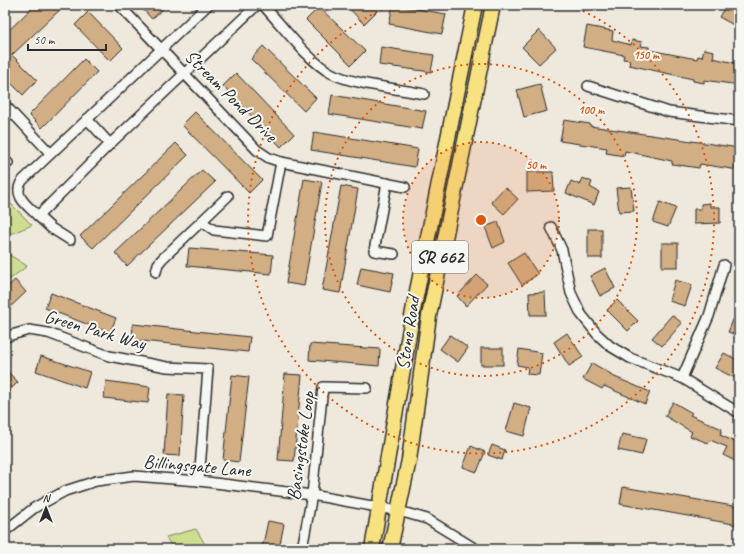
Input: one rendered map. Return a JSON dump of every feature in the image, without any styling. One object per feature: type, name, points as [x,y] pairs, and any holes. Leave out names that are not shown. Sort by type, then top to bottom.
[{"type":"main road","name":"Stone Road","points":[[372,549],[413,312],[475,5]]},
{"type":"main road","name":"Stone Road","points":[[390,549],[409,460],[429,316],[492,5]]},
{"type":"street","name":"Stream Pond Drive","points":[[119,5],[257,150],[269,158],[281,162],[405,187]]},
{"type":"street","points":[[70,240],[51,228],[21,200],[18,193],[18,186],[50,153],[208,5]]},
{"type":"street","points":[[38,216],[110,144],[257,5]]},
{"type":"street","points":[[264,5],[312,58],[330,73],[346,79],[424,94]]},
{"type":"street","points":[[588,86],[669,112],[739,121]]},
{"type":"street","points":[[5,105],[50,153]]},
{"type":"street","points":[[87,119],[110,144]]},
{"type":"street","points":[[202,222],[214,230],[267,236],[281,162]]},
{"type":"street","points":[[387,183],[374,250],[394,254]]},
{"type":"street","points":[[156,272],[158,264],[162,259],[228,196]]},
{"type":"street","points":[[551,227],[562,250],[571,293],[581,314],[597,334],[610,346],[630,358],[682,378],[739,413]]},
{"type":"street","points":[[682,378],[709,316],[724,265]]},
{"type":"street","name":"Green Park Way","points":[[5,338],[29,330],[48,333],[109,356],[167,367],[208,369],[199,482]]},
{"type":"street","name":"Basingstoke Loop","points":[[302,549],[312,495],[323,387],[367,388]]},
{"type":"street","name":"Billingsgate Lane","points":[[5,531],[19,519],[48,499],[65,491],[96,481],[134,476],[312,495],[399,511],[426,519],[476,549]]},
{"type":"green space","points":[[9,202],[32,225],[13,233],[5,233],[5,206]]},
{"type":"green space","points":[[5,252],[27,266],[5,283]]},
{"type":"green space","points":[[196,529],[206,546],[201,549],[173,549],[166,537]]},
{"type":"building","points":[[35,5],[65,5],[12,55],[37,80],[23,95],[5,77],[5,34]]},
{"type":"building","points":[[139,5],[167,5],[152,19]]},
{"type":"building","points":[[346,5],[372,5],[378,10],[364,24]]},
{"type":"building","points":[[393,5],[446,14],[442,34],[389,24]]},
{"type":"building","points":[[726,5],[739,12],[739,28],[719,17]]},
{"type":"building","points":[[319,7],[365,51],[351,65],[306,20]]},
{"type":"building","points":[[88,12],[123,48],[110,61],[75,25]]},
{"type":"building","points":[[587,26],[613,31],[612,40],[631,45],[632,40],[642,42],[641,46],[649,47],[649,50],[697,59],[698,56],[702,57],[704,49],[714,51],[713,58],[739,64],[739,85],[704,80],[704,83],[693,81],[693,79],[629,65],[630,60],[623,59],[624,55],[583,47]]},
{"type":"building","points":[[539,30],[556,48],[539,64],[522,47]]},
{"type":"building","points":[[263,46],[316,98],[304,111],[251,59]]},
{"type":"building","points":[[381,47],[434,55],[431,72],[379,65]]},
{"type":"building","points":[[84,59],[97,72],[42,128],[29,115]]},
{"type":"building","points":[[236,73],[294,134],[281,147],[223,86]]},
{"type":"building","points":[[540,84],[547,111],[524,117],[517,90]]},
{"type":"building","points":[[332,95],[426,111],[422,129],[329,114]]},
{"type":"building","points":[[195,112],[262,180],[249,193],[182,125]]},
{"type":"building","points":[[564,120],[590,124],[590,126],[739,148],[738,170],[700,164],[699,168],[672,164],[672,161],[625,151],[624,156],[606,153],[607,148],[560,141]]},
{"type":"building","points":[[314,132],[418,149],[415,167],[311,150]]},
{"type":"building","points":[[176,143],[188,155],[93,248],[80,236]]},
{"type":"building","points":[[202,170],[215,182],[127,266],[115,253]]},
{"type":"building","points":[[527,172],[553,172],[554,191],[527,192]]},
{"type":"building","points":[[583,178],[592,182],[590,187],[599,192],[594,205],[566,193],[571,181],[580,185]]},
{"type":"building","points":[[304,179],[322,182],[304,286],[286,283]]},
{"type":"building","points":[[341,186],[358,189],[340,293],[322,290]]},
{"type":"building","points":[[505,187],[518,199],[504,214],[491,202]]},
{"type":"building","points":[[631,187],[634,211],[619,212],[616,188]]},
{"type":"building","points":[[660,202],[676,208],[668,227],[653,222]]},
{"type":"building","points":[[710,203],[710,207],[720,207],[720,223],[694,224],[694,209],[701,209],[701,204]]},
{"type":"building","points":[[498,222],[505,242],[493,248],[485,227]]},
{"type":"building","points":[[588,229],[602,229],[602,258],[588,258]]},
{"type":"building","points":[[662,243],[678,243],[678,267],[662,267]]},
{"type":"building","points":[[189,248],[273,255],[271,274],[187,266]]},
{"type":"building","points":[[524,253],[538,274],[522,285],[508,263]]},
{"type":"building","points":[[361,267],[394,273],[390,292],[357,285]]},
{"type":"building","points":[[605,268],[615,288],[600,296],[590,276]]},
{"type":"building","points":[[477,275],[487,284],[466,306],[457,296]]},
{"type":"building","points":[[15,280],[26,292],[5,312],[5,289]]},
{"type":"building","points":[[675,280],[692,285],[685,306],[669,301]]},
{"type":"building","points":[[545,292],[546,315],[530,315],[529,293]]},
{"type":"building","points":[[51,293],[116,318],[110,333],[45,308]]},
{"type":"building","points":[[617,300],[638,321],[628,331],[607,310]]},
{"type":"building","points":[[739,306],[739,336],[728,332]]},
{"type":"building","points":[[672,315],[682,323],[662,346],[652,338]]},
{"type":"building","points":[[133,324],[250,337],[248,352],[132,340]]},
{"type":"building","points":[[567,333],[583,357],[569,366],[554,342]]},
{"type":"building","points":[[450,335],[468,348],[458,362],[440,349]]},
{"type":"building","points":[[310,344],[380,349],[379,366],[309,360]]},
{"type":"building","points":[[481,348],[503,348],[503,365],[481,365]]},
{"type":"building","points":[[519,349],[542,353],[539,375],[527,374],[528,367],[517,365]]},
{"type":"building","points":[[724,353],[739,361],[739,370],[735,378],[715,368]]},
{"type":"building","points":[[41,356],[90,372],[85,388],[36,371]]},
{"type":"building","points":[[592,363],[611,374],[610,375],[650,392],[645,404],[604,386],[602,389],[583,379]]},
{"type":"building","points":[[5,369],[18,382],[5,395]]},
{"type":"building","points":[[285,374],[302,375],[294,461],[278,460]]},
{"type":"building","points":[[232,375],[249,377],[239,462],[223,460]]},
{"type":"building","points":[[106,381],[150,387],[148,403],[104,398]]},
{"type":"building","points":[[168,394],[184,395],[180,456],[164,455]]},
{"type":"building","points":[[673,402],[692,413],[690,415],[722,429],[720,435],[739,444],[739,463],[723,455],[727,447],[710,440],[708,443],[690,436],[692,432],[665,416]]},
{"type":"building","points":[[514,403],[531,408],[524,436],[506,431]]},
{"type":"building","points":[[622,434],[646,439],[642,455],[618,450]]},
{"type":"building","points":[[492,445],[505,450],[502,460],[488,455]]},
{"type":"building","points":[[471,446],[485,452],[477,472],[463,467]]},
{"type":"building","points":[[623,487],[739,507],[739,525],[620,504]]},
{"type":"building","points":[[268,521],[284,524],[279,549],[262,549]]}]
